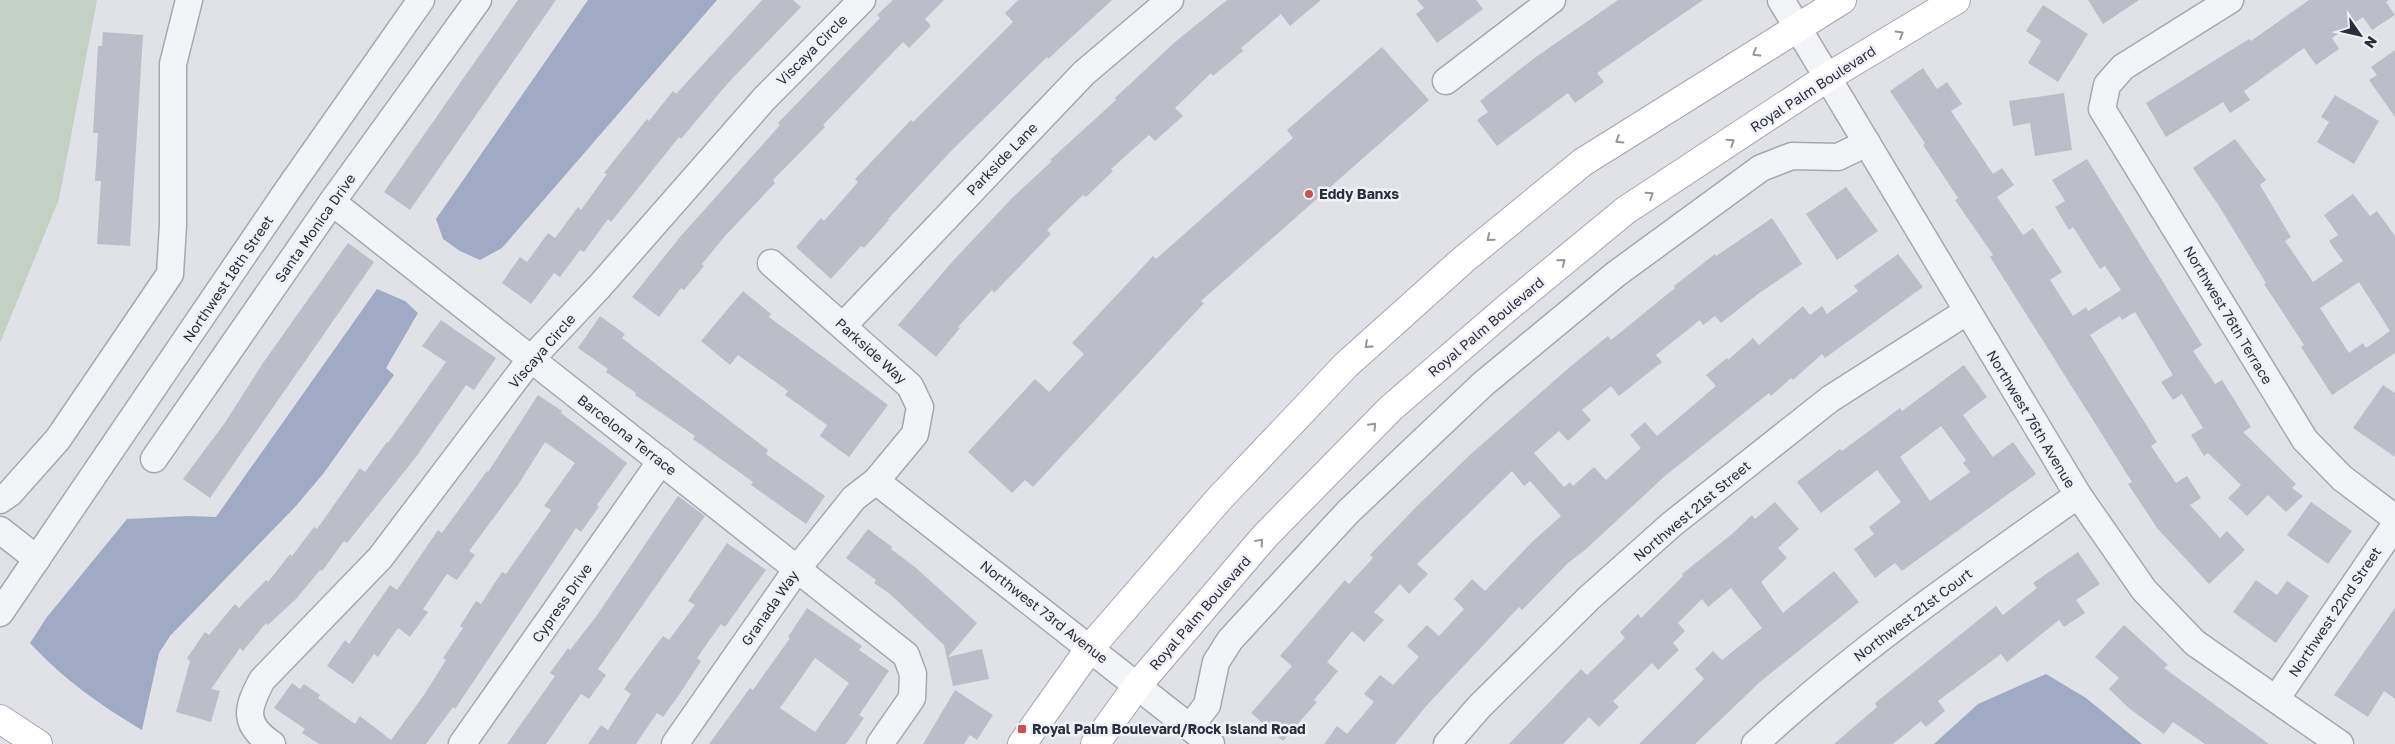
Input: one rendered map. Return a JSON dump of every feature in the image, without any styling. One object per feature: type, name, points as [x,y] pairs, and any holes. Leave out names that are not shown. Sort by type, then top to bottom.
[{"type":"main road","points":[[1022,744],[1090,648],[1219,499],[1346,365],[1463,260],[1583,162],[1842,0]]},
{"type":"main road","name":"Royal Palm Boulevard","points":[[1095,744],[1137,686],[1266,536],[1391,408],[1507,308],[1626,210],[1828,77],[1956,0]]},
{"type":"main road","points":[[0,719],[38,744]]},
{"type":"street","points":[[0,500],[10,493],[58,440],[170,274],[173,225],[173,64],[189,0]]},
{"type":"street","name":"Northwest 18th Street","points":[[0,613],[289,188],[421,0]]},
{"type":"street","name":"Santa Monica Drive","points":[[154,459],[332,202],[478,0]]},
{"type":"street","name":"Viscaya Circle","points":[[272,744],[262,737],[250,720],[250,702],[262,680],[380,558],[530,360],[599,287],[764,99],[862,0]]},
{"type":"street","name":"Parkside Lane","points":[[843,326],[1084,73],[1170,0]]},
{"type":"street","name":"Northwest 76th Avenue","points":[[1781,0],[1868,143],[1966,312],[2078,495],[2144,590],[2195,643],[2340,744]]},
{"type":"street","name":"Northwest 76th Terrace","points":[[2230,0],[2123,67],[2107,85],[2102,109],[2305,440],[2342,478],[2395,518]]},
{"type":"street","points":[[1446,81],[1535,4]]},
{"type":"street","points":[[1190,727],[1207,704],[1216,662],[1230,640],[1348,512],[1483,384],[1616,274],[1761,168],[1792,156],[1838,157],[1868,143]]},
{"type":"street","name":"Barcelona Terrace","points":[[332,202],[906,655],[913,674],[912,698],[880,744]]},
{"type":"street","name":"Parkside Way","points":[[771,263],[910,386],[920,407],[915,434],[876,481]]},
{"type":"street","name":"Northwest 21st Street","points":[[1447,744],[1479,707],[1589,598],[1672,524],[1830,399],[1966,312]]},
{"type":"street","name":"Cypress Drive","points":[[462,744],[661,461]]},
{"type":"street","name":"Northwest 73rd Avenue","points":[[876,481],[1211,744]]},
{"type":"street","name":"Granada Way","points":[[675,744],[797,569],[854,498],[876,481]]},
{"type":"street","name":"Northwest 21st Court","points":[[1755,744],[1794,708],[1907,616],[2078,495]]},
{"type":"street","name":"Northwest 22nd Street","points":[[2276,699],[2395,526]]},
{"type":"street","points":[[0,530],[37,559]]},
{"type":"green space","points":[[0,0],[97,0],[59,199],[0,343]]},
{"type":"water","points":[[588,0],[717,0],[502,248],[480,260],[460,251],[443,239],[436,219]]},
{"type":"water","points":[[377,289],[405,301],[418,313],[386,368],[394,375],[323,474],[295,507],[170,636],[159,653],[142,730],[83,691],[56,669],[30,643],[47,617],[127,519],[189,516],[216,517]]},
{"type":"water","points":[[2046,674],[2086,698],[2142,744],[1934,744],[1978,704]]},
{"type":"building","points":[[518,0],[556,0],[410,210],[384,192]]},
{"type":"building","points":[[762,0],[793,0],[801,7],[728,83],[681,139],[679,137],[611,222],[608,219],[584,252],[580,250],[560,277],[554,273],[531,304],[502,283],[520,257],[527,262],[548,233],[555,238],[578,207],[581,210],[607,174],[604,173],[647,119],[649,121],[673,91],[676,94]]},
{"type":"building","points":[[893,0],[944,0],[925,19],[931,26],[909,48],[903,42],[823,125],[825,127],[773,180],[775,183],[725,236],[702,264],[704,266],[684,290],[681,288],[659,317],[632,297],[680,237],[780,125],[778,123],[880,18],[877,15]]},
{"type":"building","points":[[1018,0],[1112,0],[1048,59],[1047,57],[952,150],[888,219],[864,248],[861,246],[831,279],[796,247],[821,218],[824,221],[858,182],[855,179],[911,120],[913,122],[1013,22],[1005,13]]},
{"type":"building","points":[[1227,0],[1321,0],[1290,26],[1281,14],[1241,48],[1243,51],[1213,76],[1211,73],[1175,108],[1183,116],[1155,141],[1149,135],[1111,169],[1113,171],[1086,197],[1083,195],[1047,230],[1051,234],[994,293],[992,290],[958,327],[960,328],[936,357],[898,325],[952,262],[1012,198],[1052,161],[1050,160],[1116,100],[1115,98],[1175,42]]},
{"type":"building","points":[[1417,0],[1476,0],[1483,9],[1437,43],[1416,14],[1424,8]]},
{"type":"building","points":[[1618,0],[1703,0],[1597,73],[1604,82],[1575,103],[1568,93],[1497,146],[1477,120],[1488,112],[1480,101],[1533,59]]},
{"type":"building","points":[[2088,0],[2139,0],[2103,24]]},
{"type":"building","points":[[2309,0],[2389,0],[2386,2],[2395,15],[2372,30],[2363,17],[2332,38],[2339,49],[2316,65],[2304,48],[2244,91],[2250,100],[2230,113],[2223,102],[2166,137],[2146,103],[2249,39],[2251,41]]},
{"type":"building","points":[[2043,5],[2088,34],[2058,82],[2028,63],[2041,41],[2026,31]]},
{"type":"building","points":[[103,32],[143,35],[130,246],[97,244],[101,181],[95,181],[98,133],[93,133],[98,46],[102,46]]},
{"type":"building","points":[[1382,47],[1429,100],[1201,301],[1204,303],[1033,487],[1025,480],[1012,493],[968,452],[1035,379],[1049,392],[1084,354],[1072,343],[1153,256],[1156,259],[1293,138],[1287,130]]},
{"type":"building","points":[[2395,50],[2395,117],[2369,80],[2377,75],[2371,67]]},
{"type":"building","points":[[1923,68],[1937,89],[1947,82],[1962,104],[1951,111],[1993,174],[2002,168],[2014,185],[1997,197],[2023,235],[2033,228],[2062,272],[2050,280],[2073,316],[2086,307],[2088,311],[2121,290],[2105,266],[2100,269],[2073,227],[2069,230],[2055,207],[2065,201],[2052,180],[2087,159],[2202,345],[2193,351],[2215,384],[2222,380],[2251,427],[2243,432],[2296,484],[2292,488],[2303,496],[2286,512],[2268,495],[2247,516],[2228,498],[2241,485],[2208,453],[2204,456],[2191,435],[2203,428],[2182,394],[2173,400],[2161,382],[2173,375],[2135,312],[2122,320],[2120,316],[2090,335],[2157,442],[2151,446],[2176,483],[2187,476],[2201,498],[2190,505],[2220,538],[2227,531],[2245,550],[2209,584],[2157,528],[2128,484],[2132,482],[1990,257],[1993,255],[1955,200],[1958,198],[1923,145],[1925,143],[1890,91]]},
{"type":"building","points":[[2064,93],[2072,150],[2035,156],[2030,123],[2013,126],[2009,101]]},
{"type":"building","points":[[2335,95],[2379,121],[2354,164],[2317,142],[2329,122],[2321,117]]},
{"type":"building","points":[[2235,139],[2266,180],[2260,185],[2291,237],[2285,241],[2313,282],[2343,261],[2329,241],[2338,235],[2324,215],[2353,194],[2370,216],[2377,211],[2395,236],[2395,353],[2332,395],[2301,347],[2304,345],[2264,284],[2266,283],[2219,206],[2193,168]],"holes":[[[2359,282],[2390,331],[2366,348],[2363,343],[2349,353],[2320,308]]]},
{"type":"building","points":[[1846,187],[1878,231],[1837,260],[1806,214]]},
{"type":"building","points":[[1772,218],[1802,264],[1758,294],[1721,323],[1715,316],[1703,325],[1700,320],[1656,355],[1662,362],[1619,396],[1611,386],[1582,410],[1591,420],[1568,441],[1559,431],[1534,453],[1564,487],[1570,482],[1573,486],[1594,467],[1606,480],[1641,448],[1630,435],[1645,422],[1657,436],[1716,386],[1706,375],[1727,358],[1728,360],[1753,338],[1759,345],[1803,306],[1810,315],[1822,306],[1827,314],[1858,291],[1854,286],[1898,254],[1923,287],[1825,358],[1822,354],[1793,380],[1791,378],[1771,396],[1769,393],[1665,476],[1585,550],[1568,563],[1522,610],[1519,607],[1428,704],[1395,744],[1324,744],[1337,726],[1347,734],[1374,702],[1364,694],[1380,675],[1393,685],[1419,657],[1407,646],[1427,625],[1439,636],[1464,609],[1454,599],[1472,579],[1485,591],[1532,542],[1561,516],[1530,481],[1524,486],[1512,471],[1417,564],[1428,574],[1409,594],[1400,584],[1374,612],[1384,620],[1364,642],[1352,631],[1327,662],[1338,671],[1314,700],[1317,702],[1283,741],[1251,713],[1292,666],[1280,656],[1345,580],[1349,584],[1373,558],[1370,555],[1471,454],[1608,336],[1611,340],[1715,254],[1716,256]]},
{"type":"building","points":[[348,243],[374,262],[210,498],[183,479],[224,424],[263,363]]},
{"type":"building","points":[[743,291],[771,314],[769,317],[888,405],[849,457],[820,436],[827,425],[785,395],[788,391],[738,355],[730,365],[701,341]]},
{"type":"building","points":[[600,316],[625,334],[622,338],[768,450],[766,454],[825,496],[806,524],[751,485],[753,482],[693,439],[695,436],[635,395],[636,393],[606,372],[608,369],[578,348]]},
{"type":"building","points":[[441,320],[496,358],[474,390],[466,385],[416,457],[347,543],[344,541],[322,571],[320,570],[297,598],[268,625],[266,623],[243,651],[240,648],[211,689],[220,691],[211,722],[176,712],[190,661],[187,658],[205,632],[209,635],[235,604],[239,608],[266,580],[268,582],[290,554],[292,556],[314,527],[317,529],[360,468],[365,472],[388,443],[446,362],[422,346]]},
{"type":"building","points":[[1964,365],[1987,397],[1963,415],[1993,457],[2013,442],[2036,474],[1902,571],[1895,563],[1875,578],[1854,549],[1874,534],[1869,527],[1901,502],[1877,470],[1821,513],[1797,482],[1840,449],[1842,451],[1900,408],[1902,411]],"holes":[[[1941,426],[1966,460],[1963,463],[1970,472],[1930,501],[1900,457]]]},
{"type":"building","points":[[2383,385],[2395,393],[2395,457],[2353,428]]},
{"type":"building","points":[[538,395],[562,411],[561,413],[627,463],[597,505],[599,507],[581,532],[576,528],[455,709],[453,707],[426,744],[319,744],[302,733],[305,729],[274,708],[292,683],[300,689],[304,684],[320,695],[318,698],[355,724],[360,716],[391,740],[424,695],[446,660],[443,658],[463,628],[460,626],[476,601],[481,604],[502,572],[506,574],[551,510],[544,506],[575,463],[545,442],[518,485],[469,551],[475,555],[457,580],[447,574],[423,609],[428,612],[410,637],[398,628],[378,657],[374,654],[353,684],[327,666],[345,640],[349,644],[390,585],[397,590],[438,530],[442,533],[488,472]]},
{"type":"building","points":[[678,496],[705,516],[598,669],[606,675],[589,699],[581,694],[546,744],[507,744],[555,676],[550,673],[568,648],[570,650],[595,618]]},
{"type":"building","points":[[1775,502],[1799,529],[1778,548],[1787,558],[1761,582],[1783,613],[1834,571],[1859,602],[1760,682],[1695,744],[1639,744],[1704,679],[1695,669],[1713,651],[1722,660],[1762,628],[1731,588],[1708,607],[1702,599],[1678,623],[1685,631],[1673,643],[1679,650],[1658,670],[1652,663],[1613,701],[1619,707],[1599,727],[1589,717],[1563,744],[1509,744],[1581,669],[1587,675],[1625,638],[1620,632],[1638,614],[1641,618],[1683,576],[1682,574],[1732,534],[1752,515],[1755,519]]},
{"type":"building","points":[[2311,502],[2352,531],[2328,564],[2287,535]]},
{"type":"building","points":[[868,529],[892,547],[891,549],[915,567],[977,623],[948,657],[982,649],[989,679],[953,686],[944,645],[890,594],[874,583],[876,580],[846,558]]},
{"type":"building","points":[[727,543],[766,570],[725,627],[721,624],[697,658],[701,661],[663,717],[657,713],[636,744],[588,744],[601,725],[608,730],[631,694],[624,689],[663,636],[669,640],[695,605],[688,601]]},
{"type":"building","points":[[2078,552],[2100,584],[2076,600],[2085,613],[2064,627],[2059,620],[2007,662],[2001,654],[1938,701],[1945,711],[1926,727],[1921,721],[1893,744],[1834,744],[1877,707],[1875,703],[1996,606],[2003,615],[2037,588],[2033,583]]},
{"type":"building","points":[[2256,580],[2277,595],[2287,581],[2309,596],[2276,643],[2233,612]]},
{"type":"building","points":[[807,608],[862,646],[859,650],[889,671],[859,715],[864,718],[846,744],[709,744],[750,688],[753,690],[790,638],[788,637]],"holes":[[[815,658],[849,683],[815,732],[780,708]]]},
{"type":"building","points":[[2395,608],[2395,699],[2384,691],[2368,717],[2334,695]]},
{"type":"building","points":[[2124,625],[2168,665],[2164,668],[2269,744],[2205,744],[2173,722],[2164,734],[2130,709],[2109,689],[2119,678],[2095,657]]},
{"type":"building","points":[[955,690],[993,715],[977,740],[970,735],[964,744],[923,744]]},
{"type":"place","name":"Eddy Banxs","points":[[1309,194]]},
{"type":"place","name":"Royal Palm Boulevard/Rock Island Road","points":[[1022,729]]}]
